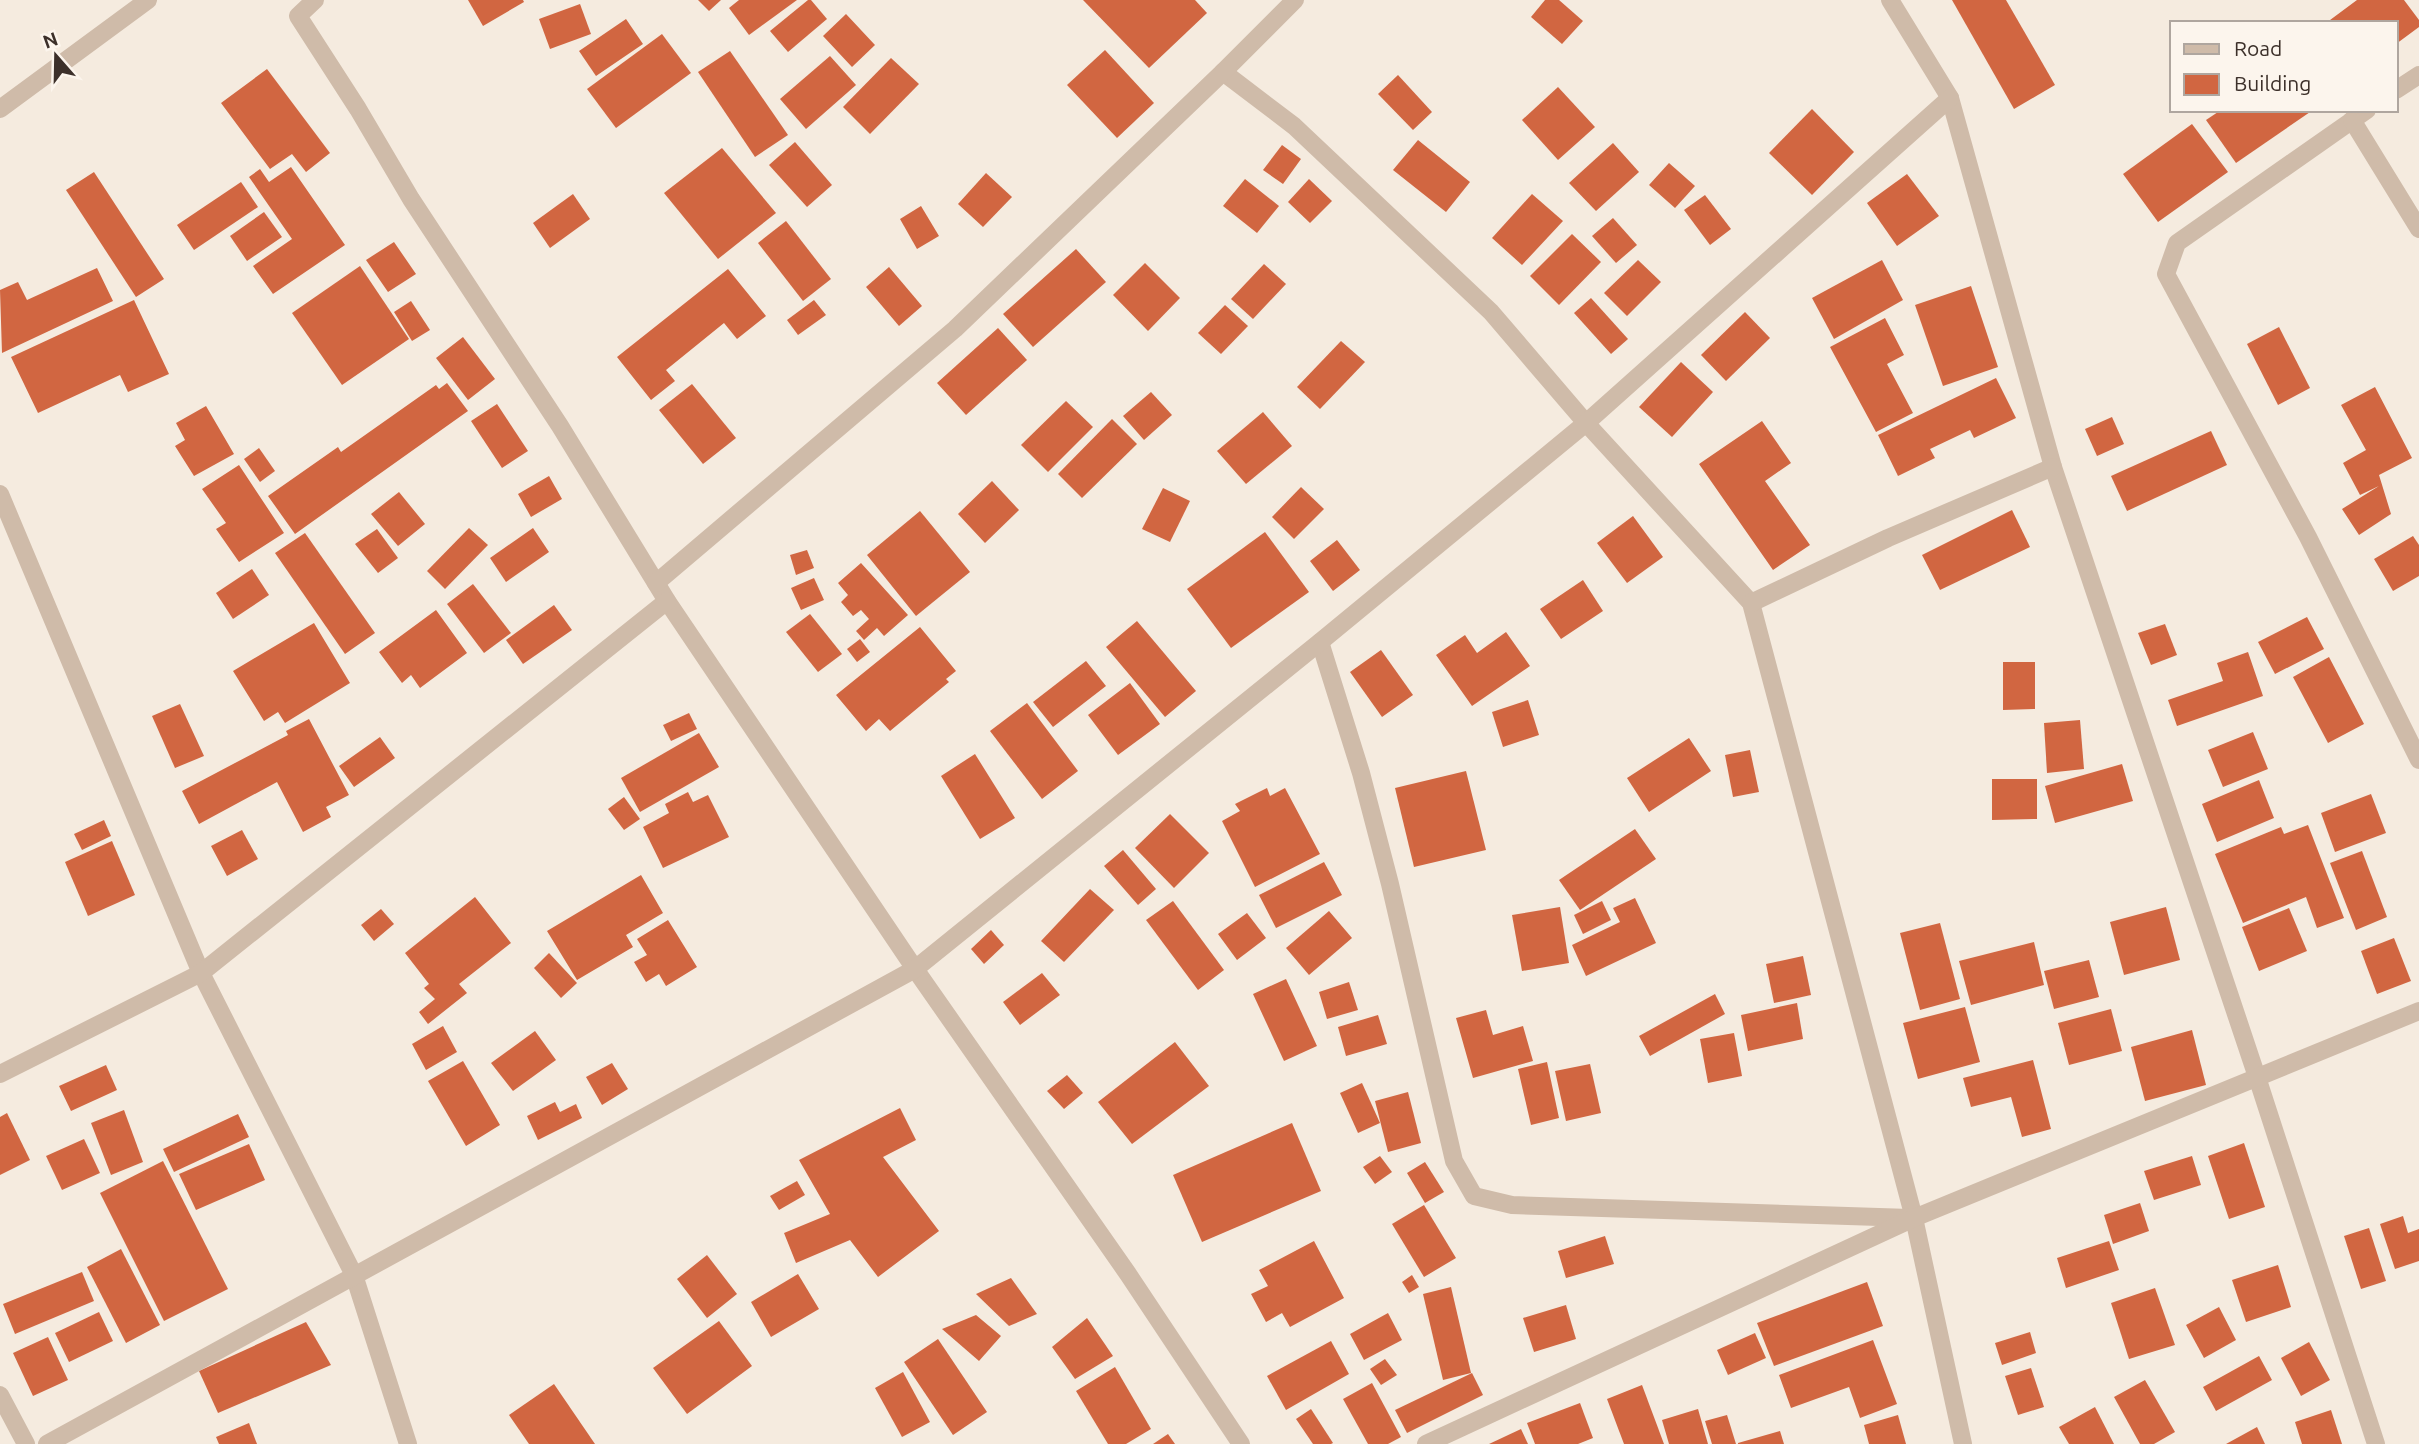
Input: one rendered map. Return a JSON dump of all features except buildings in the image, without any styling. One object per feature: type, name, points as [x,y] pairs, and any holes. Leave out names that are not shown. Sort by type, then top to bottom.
[{"type":"street","points":[[0,109],[148,0]]},
{"type":"street","points":[[288,0],[358,109],[411,199],[561,426],[667,601],[915,969],[1128,1274],[1241,1444]]},
{"type":"street","points":[[299,16],[315,0]]},
{"type":"street","points":[[656,583],[955,329],[1295,0]]},
{"type":"street","points":[[1889,0],[1950,98],[2053,467],[2257,1077],[2376,1444]]},
{"type":"street","points":[[1223,72],[1294,126],[1491,313],[1586,423],[1751,603],[1914,1218],[1963,1444]]},
{"type":"street","points":[[2398,89],[2419,75]]},
{"type":"street","points":[[47,1444],[915,969],[1586,423],[1950,98]]},
{"type":"street","points":[[2417,752],[2308,537],[2166,274],[2176,243],[2360,115],[2419,229]]},
{"type":"street","points":[[1751,603],[1888,538],[2053,467]]},
{"type":"street","points":[[0,494],[201,973],[354,1275],[408,1444]]},
{"type":"street","points":[[0,1074],[201,973],[667,601]]},
{"type":"street","points":[[1320,642],[1361,773],[1387,872],[1454,1161],[1474,1196],[1512,1205],[1914,1218]]},
{"type":"street","points":[[1426,1444],[1914,1218],[2419,1011]]},
{"type":"street","points":[[0,1395],[26,1444]]}]
